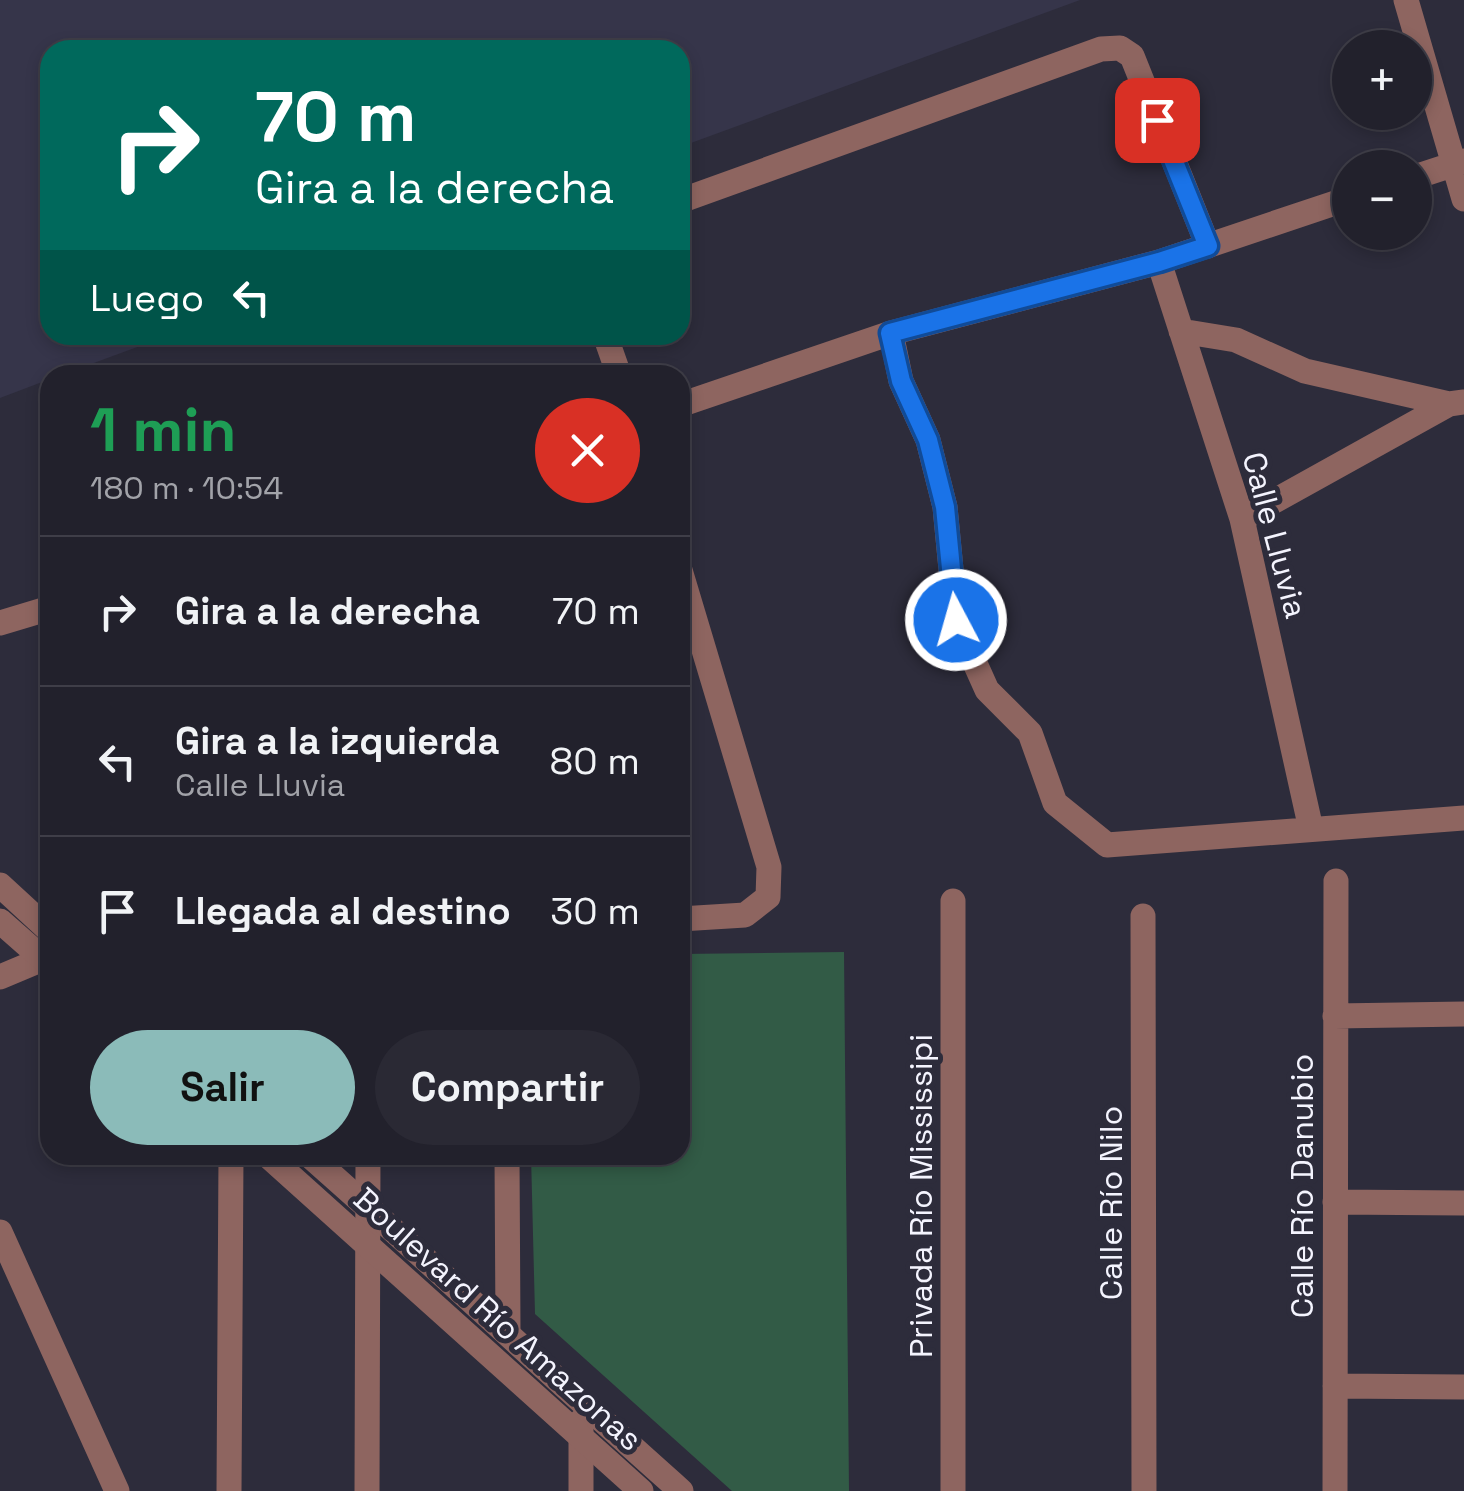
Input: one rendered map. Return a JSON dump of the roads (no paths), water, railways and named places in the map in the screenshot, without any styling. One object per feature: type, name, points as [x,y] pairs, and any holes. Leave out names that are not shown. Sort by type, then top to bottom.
[{"type":"street","points":[[1406,0],[1459,162],[1464,199]]},
{"type":"street","points":[[690,198],[1101,48],[1120,48],[1132,56],[1208,246]]},
{"type":"street","points":[[1432,171],[1459,162]]},
{"type":"street","points":[[690,402],[890,333],[1159,262],[1332,204]]},
{"type":"street","name":"Calle Lluvia","points":[[1159,262],[1242,519],[1311,829]]},
{"type":"street","points":[[1181,331],[1236,340],[1305,370],[1457,403]]},
{"type":"street","points":[[890,333],[901,381],[928,440],[945,507],[956,620],[987,690],[1030,733],[1056,803],[1107,845],[1464,818]]},
{"type":"street","points":[[1242,519],[1457,403]]},
{"type":"street","points":[[690,603],[769,868],[768,897],[745,914],[690,918]]},
{"type":"street","points":[[0,622],[40,611]]},
{"type":"street","name":"Calle Río Danubio","points":[[1335,1491],[1336,881]]},
{"type":"street","points":[[0,886],[40,923]]},
{"type":"street","name":"Privada Río Mississipi","points":[[953,901],[953,1491]]},
{"type":"street","name":"Calle Río Nilo","points":[[1142,916],[1144,1491]]},
{"type":"street","points":[[0,921],[40,954]]},
{"type":"street","points":[[0,977],[40,963]]},
{"type":"street","points":[[1334,1016],[1464,1014]]},
{"type":"street","points":[[229,1491],[230,1165]]},
{"type":"street","name":"Boulevard Río Amazonas","points":[[278,1165],[640,1491]]},
{"type":"street","name":"Boulevard Río Amazonas","points":[[320,1165],[682,1491]]},
{"type":"street","points":[[367,1491],[368,1165]]},
{"type":"street","points":[[507,1165],[508,1331]]},
{"type":"street","points":[[1335,1202],[1464,1203]]},
{"type":"street","points":[[0,1232],[117,1491]]},
{"type":"street","points":[[1335,1386],[1464,1387]]},
{"type":"street","points":[[581,1402],[581,1491]]}]
